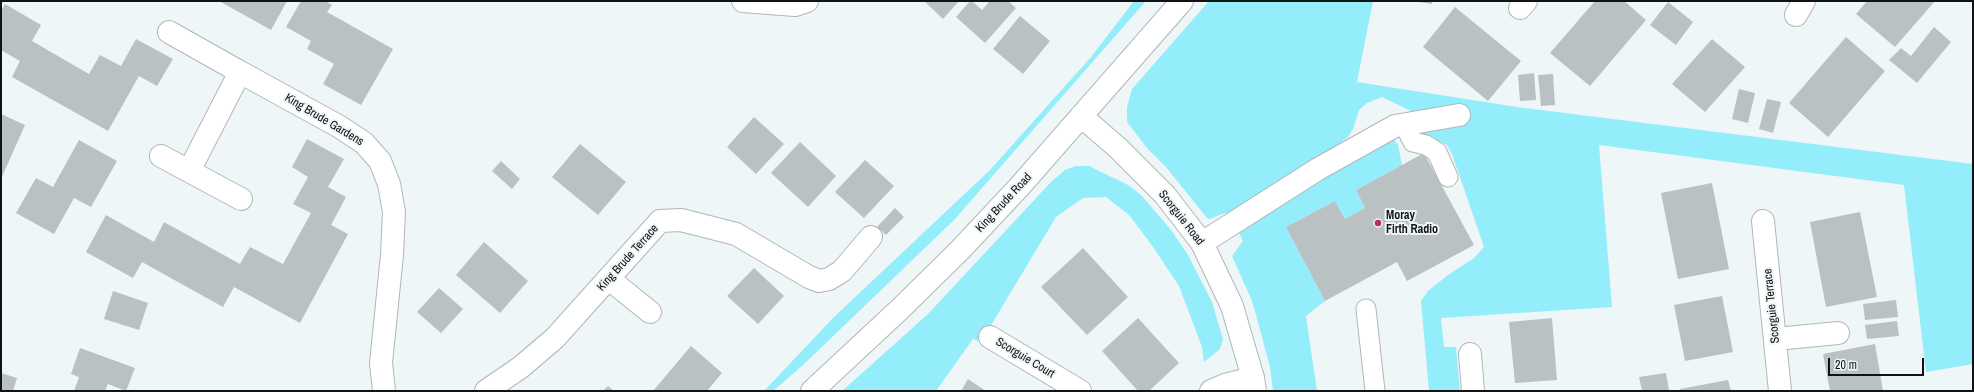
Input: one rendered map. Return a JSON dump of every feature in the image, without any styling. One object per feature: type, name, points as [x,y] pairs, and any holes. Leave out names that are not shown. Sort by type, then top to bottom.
[{"type":"street","points":[[743,1],[795,5],[807,1]]},
{"type":"street","name":"King Brude Road","points":[[812,391],[900,310],[960,250],[1020,186],[1182,1]]},
{"type":"street","name":"King Brude Gardens","points":[[168,32],[340,127],[364,143],[380,161],[389,184],[394,212],[392,255],[381,363],[384,391]]},
{"type":"street","points":[[189,171],[240,72]]},
{"type":"street","points":[[1202,243],[1318,170],[1395,126],[1459,115]]},
{"type":"street","name":"Scorguie Road","points":[[1081,116],[1118,148],[1165,195],[1202,243],[1232,306],[1254,384]]},
{"type":"street","points":[[161,156],[241,199]]},
{"type":"street","name":"King Brude Terrace","points":[[486,391],[521,367],[555,338],[660,221],[681,220],[736,234],[809,277],[820,281],[829,279],[842,271],[871,238]]},
{"type":"street","name":"Scorguie Terrace","points":[[1763,221],[1780,391]]},
{"type":"street","points":[[609,279],[650,312]]},
{"type":"street","points":[[1776,339],[1838,333]]},
{"type":"street","name":"Scorguie Court","points":[[990,337],[1080,391]]},
{"type":"street","points":[[1470,354],[1474,391]]},
{"type":"street","points":[[1211,391],[1225,385],[1254,384]]},
{"type":"lane","points":[[1404,124],[1413,142],[1426,145],[1437,152],[1448,177]]},
{"type":"lane","points":[[1366,309],[1375,391]]},
{"type":"shaded area","points":[[1134,1],[1146,1],[954,220],[802,366],[773,391],[764,391],[834,317],[990,170],[1091,57]]},
{"type":"shaded area","points":[[1209,1],[1373,1],[1357,82],[1517,107],[1973,164],[1973,364],[1926,372],[1904,185],[1599,145],[1612,307],[1441,318],[1444,347],[1456,347],[1460,391],[1429,391],[1421,301],[1428,291],[1448,275],[1474,258],[1484,247],[1452,154],[1447,145],[1422,135],[1413,112],[1382,97],[1367,103],[1359,110],[1353,129],[1348,137],[1295,176],[1229,214],[1225,213],[1210,219],[1207,218],[1166,167],[1147,148],[1127,122],[1127,107],[1132,89]]},
{"type":"shaded area","points":[[1393,138],[1398,145],[1402,165],[1356,190],[1365,208],[1345,219],[1335,201],[1286,227],[1325,301],[1306,316],[1317,391],[1273,391],[1270,367],[1252,301],[1232,256],[1243,241],[1238,231],[1240,226]]},
{"type":"shaded area","points":[[1076,166],[1089,166],[1130,186],[1142,196],[1171,230],[1188,255],[1212,302],[1223,339],[1220,349],[1204,362],[1202,347],[1179,286],[1151,244],[1129,215],[1106,197],[1083,198],[1056,217],[981,342],[973,339],[936,391],[842,391],[928,314],[1051,182],[1065,170]]},
{"type":"building","points":[[219,1],[287,1],[271,30]]},
{"type":"building","points":[[301,1],[325,1],[332,5],[327,12],[393,49],[361,105],[323,84],[334,64],[307,49],[311,41],[286,27]]},
{"type":"building","points":[[924,1],[959,1],[943,19]]},
{"type":"building","points":[[970,1],[982,10],[990,1],[1008,1],[1016,8],[985,43],[956,17]]},
{"type":"building","points":[[1412,1],[1432,1],[1432,4]]},
{"type":"building","points":[[1595,1],[1624,1],[1646,20],[1590,86],[1550,53]]},
{"type":"building","points":[[1867,1],[1935,1],[1895,47],[1856,14]]},
{"type":"building","points":[[1668,2],[1693,22],[1676,45],[1650,25]]},
{"type":"building","points":[[5,4],[41,25],[32,41],[89,74],[100,55],[121,66],[136,39],[173,59],[157,86],[139,76],[108,131],[12,77],[20,61],[1,50],[1,11]]},
{"type":"building","points":[[1455,7],[1521,61],[1488,101],[1423,47]]},
{"type":"building","points":[[1020,16],[1050,41],[1023,74],[993,49]]},
{"type":"building","points":[[1934,27],[1951,42],[1917,83],[1889,60],[1901,48],[1911,56]]},
{"type":"building","points":[[1846,37],[1885,71],[1828,137],[1789,103]]},
{"type":"building","points":[[1712,39],[1745,67],[1705,112],[1672,84]]},
{"type":"building","points":[[1534,73],[1536,100],[1520,101],[1518,75]]},
{"type":"building","points":[[1553,74],[1555,105],[1541,106],[1538,75]]},
{"type":"building","points":[[1739,89],[1755,93],[1748,123],[1732,119]]},
{"type":"building","points":[[1767,99],[1781,102],[1773,133],[1759,129]]},
{"type":"building","points":[[1,114],[25,125],[1,179]]},
{"type":"building","points":[[754,117],[784,144],[756,174],[727,147]]},
{"type":"building","points":[[307,139],[344,159],[328,187],[346,197],[331,225],[348,234],[300,323],[234,287],[223,307],[142,262],[133,278],[86,252],[106,215],[154,242],[164,222],[240,264],[250,247],[283,264],[311,213],[293,204],[308,177],[292,167]]},
{"type":"building","points":[[79,140],[117,161],[91,207],[74,198],[54,234],[16,213],[36,178],[53,187]]},
{"type":"building","points":[[800,142],[836,176],[808,207],[771,173]]},
{"type":"building","points":[[580,144],[626,182],[598,215],[552,177]]},
{"type":"building","name":"Moray Firth Radio","points":[[1424,153],[1474,245],[1407,281],[1397,262],[1325,301],[1286,227],[1335,201],[1345,219],[1365,208],[1356,190]]},
{"type":"building","points":[[865,160],[894,186],[864,218],[835,192]]},
{"type":"building","points":[[501,161],[520,179],[512,189],[492,171]]},
{"type":"building","points":[[1712,183],[1729,269],[1678,279],[1661,193]]},
{"type":"building","points":[[895,208],[904,217],[886,235],[877,227]]},
{"type":"building","points":[[1860,212],[1877,297],[1826,307],[1810,222]]},
{"type":"building","points":[[484,242],[528,281],[500,313],[456,275]]},
{"type":"building","points":[[1083,248],[1128,297],[1087,335],[1041,287]]},
{"type":"building","points":[[754,268],[784,296],[758,324],[727,296]]},
{"type":"building","points":[[439,288],[463,309],[441,333],[417,312]]},
{"type":"building","points":[[113,291],[148,303],[139,330],[104,319]]},
{"type":"building","points":[[1722,296],[1733,352],[1685,361],[1674,305]]},
{"type":"building","points":[[1896,300],[1898,317],[1865,320],[1863,304]]},
{"type":"building","points":[[1138,318],[1179,363],[1149,391],[1138,391],[1102,351]]},
{"type":"building","points":[[1552,318],[1557,380],[1515,383],[1509,322]]},
{"type":"building","points":[[1897,321],[1899,336],[1867,339],[1865,325]]},
{"type":"building","points":[[1875,344],[1883,391],[1830,391],[1823,354]]},
{"type":"building","points":[[691,346],[722,373],[707,391],[653,391]]},
{"type":"building","points":[[80,348],[135,368],[126,391],[108,384],[105,391],[74,391],[79,377],[71,374]]},
{"type":"building","points":[[1,373],[17,378],[13,391],[1,391]]},
{"type":"building","points":[[1666,373],[1669,390],[1642,391],[1639,377]]},
{"type":"building","points":[[968,379],[986,391],[961,391]]},
{"type":"building","points":[[1728,380],[1731,391],[1680,391],[1680,389]]},
{"type":"building","points":[[608,386],[614,391],[603,391]]},
{"type":"place","name":"Moray Firth Radio","points":[[1378,223]]}]
